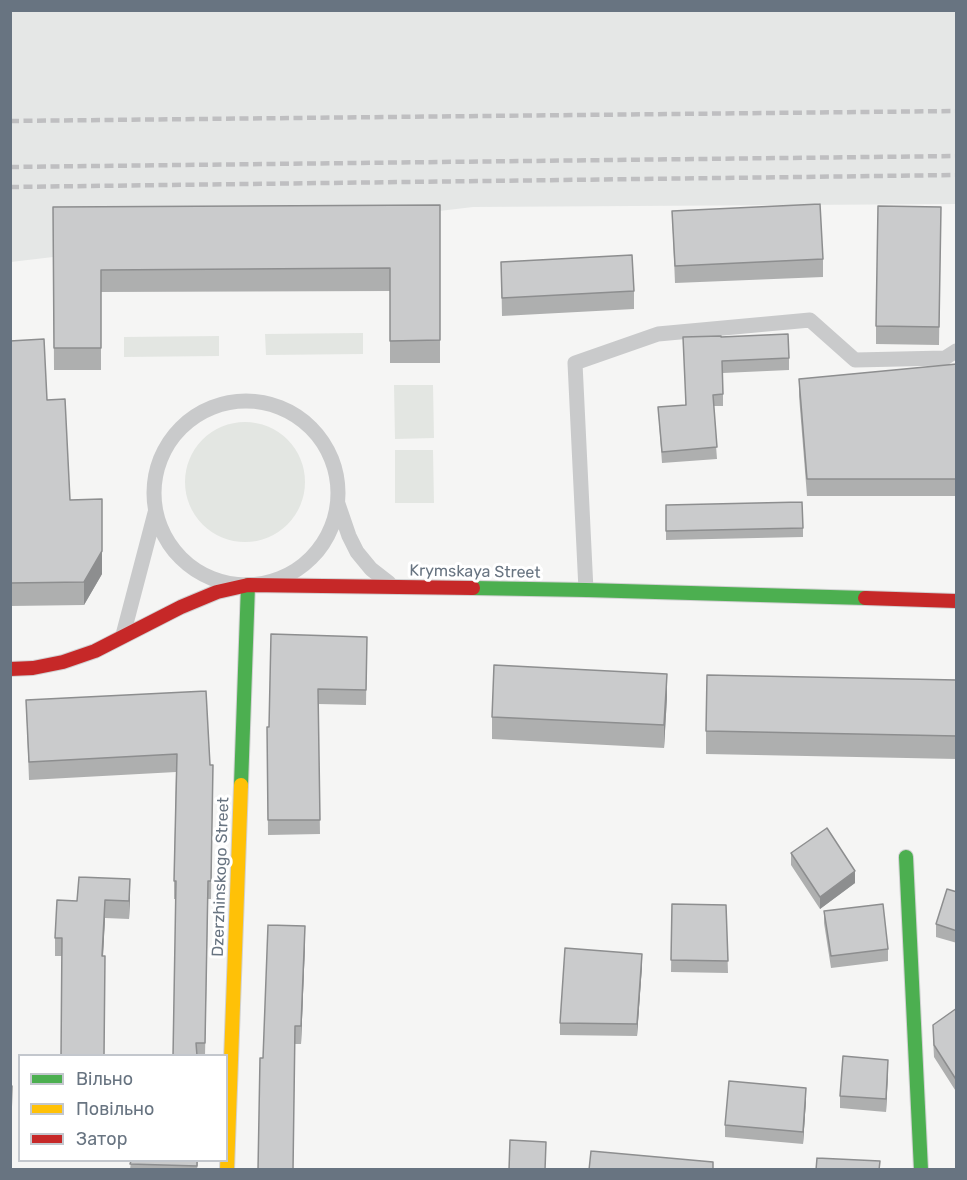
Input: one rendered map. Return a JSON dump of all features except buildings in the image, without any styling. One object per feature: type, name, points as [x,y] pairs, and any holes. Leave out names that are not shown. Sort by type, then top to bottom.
[{"type":"main road","name":"Krymskaya Street","points":[[10,669],[33,668],[63,662],[95,651],[181,607],[217,592],[248,585],[586,590],[957,601]]},
{"type":"main road","name":"Dzerzhinskogo Street","points":[[228,1142],[248,585]]},
{"type":"main road","points":[[906,857],[921,1170]]},
{"type":"lane","points":[[586,590],[575,363],[658,334],[810,320],[855,360],[945,358],[957,351]]},
{"type":"lane","points":[[242,401],[265,403],[286,410],[305,422],[320,439],[331,458],[337,480],[338,503],[333,524],[323,544],[309,561],[290,574],[270,582],[248,585],[232,584],[202,574],[177,554],[160,526],[154,488],[158,466],[167,445],[182,428],[199,414],[220,405],[242,401]]},
{"type":"lane","points":[[338,503],[357,552],[371,568],[396,588]]},
{"type":"lane","points":[[123,637],[156,510]]},
{"type":"shaded area","points":[[10,11],[956,11],[956,204],[473,207],[11,262]]},
{"type":"shaded area","points":[[363,333],[363,354],[266,355],[265,334]]},
{"type":"shaded area","points":[[219,336],[219,356],[124,357],[124,337]]},
{"type":"shaded area","points":[[394,385],[433,385],[434,438],[395,439]]},
{"type":"shaded area","points":[[245,422],[268,426],[288,439],[301,459],[305,482],[301,505],[288,525],[268,538],[245,542],[222,538],[202,525],[189,505],[185,482],[189,459],[202,439],[222,426]]},
{"type":"shaded area","points":[[395,450],[433,450],[434,503],[395,503]]},
{"type":"railway","points":[[10,121],[956,111]]},
{"type":"railway","points":[[10,167],[956,156]]},
{"type":"railway","points":[[10,187],[956,175]]},
{"type":"traffic: fast","points":[[241,785],[248,585]]},
{"type":"traffic: fast","points":[[473,588],[865,598]]},
{"type":"traffic: fast","points":[[906,857],[921,1170]]},
{"type":"traffic: slow","points":[[228,1142],[241,785]]},
{"type":"traffic: slow","points":[[227,1162],[227,1170]]},
{"type":"traffic: jam","points":[[10,669],[33,668],[63,662],[95,651],[181,607],[217,592],[248,585],[473,588]]},
{"type":"traffic: jam","points":[[865,598],[956,601]]}]
